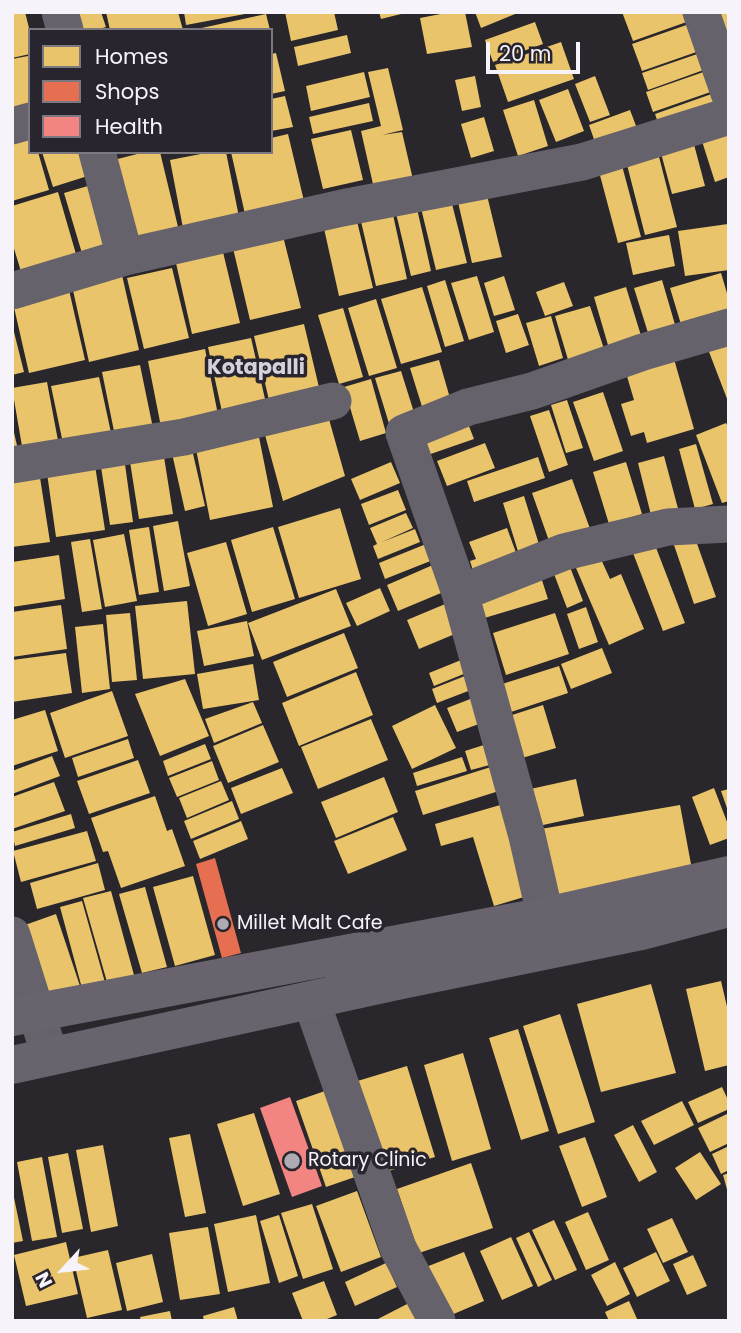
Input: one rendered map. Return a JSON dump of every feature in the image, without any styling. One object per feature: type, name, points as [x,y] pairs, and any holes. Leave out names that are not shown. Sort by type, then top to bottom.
[{"type":"main road","points":[[12,1065],[311,1000],[550,933],[729,875]]},
{"type":"main road","points":[[24,1015],[550,933],[642,931],[729,908]]},
{"type":"street","points":[[701,12],[729,93]]},
{"type":"street","points":[[12,290],[125,257],[342,208],[582,162],[729,116]]},
{"type":"street","points":[[98,154],[125,257]]},
{"type":"street","points":[[550,933],[527,836],[460,593],[404,433],[468,407],[532,391],[643,352],[729,327]]},
{"type":"street","points":[[12,466],[184,437],[333,401]]},
{"type":"street","points":[[460,593],[564,552],[668,527],[729,524]]},
{"type":"street","points":[[12,935],[24,1015],[50,1056]]},
{"type":"street","points":[[311,1000],[398,1248],[437,1321]]},
{"type":"building: Homes","points":[[12,12],[25,12],[29,28],[28,54],[12,58]]},
{"type":"building: Homes","points":[[69,12],[101,12],[106,27],[103,28],[73,28]]},
{"type":"building: Homes","points":[[106,12],[178,12],[182,28],[110,28]]},
{"type":"building: Homes","points":[[184,12],[245,12],[245,14],[186,25]]},
{"type":"building: Homes","points":[[285,12],[334,12],[338,30],[291,41]]},
{"type":"building: Homes","points":[[379,12],[405,12],[405,13],[381,19]]},
{"type":"building: Homes","points":[[465,12],[472,47],[427,54],[420,18]]},
{"type":"building: Homes","points":[[475,12],[520,12],[481,28]]},
{"type":"building: Homes","points":[[622,12],[693,12],[695,19],[633,41]]},
{"type":"building: Homes","points":[[729,12],[729,56],[712,17]]},
{"type":"building: Homes","points":[[266,14],[270,28],[202,28]]},
{"type":"building: Homes","points":[[535,22],[543,44],[493,62],[485,40]]},
{"type":"building: Homes","points":[[695,22],[705,49],[642,71],[632,44]]},
{"type":"building: Homes","points":[[347,35],[351,53],[298,66],[294,47]]},
{"type":"building: Homes","points":[[561,42],[574,79],[508,102],[495,65]]},
{"type":"building: Homes","points":[[706,51],[712,67],[648,90],[642,73]]},
{"type":"building: Homes","points":[[276,53],[285,91],[273,94],[273,54]]},
{"type":"building: Homes","points":[[28,56],[28,111],[12,114],[12,59]]},
{"type":"building: Homes","points":[[388,68],[403,130],[382,135],[402,132],[414,184],[375,193],[361,131],[381,126],[368,72]]},
{"type":"building: Homes","points":[[715,68],[722,88],[653,112],[646,92]]},
{"type":"building: Homes","points":[[364,72],[370,97],[311,111],[306,86]]},
{"type":"building: Homes","points":[[475,76],[481,107],[462,111],[455,80]]},
{"type":"building: Homes","points":[[595,76],[610,115],[590,122],[575,84]]},
{"type":"building: Homes","points":[[568,89],[584,131],[556,142],[539,100]]},
{"type":"building: Homes","points":[[720,91],[726,108],[661,131],[655,114]]},
{"type":"building: Homes","points":[[285,96],[293,127],[273,131],[273,99]]},
{"type":"building: Homes","points":[[534,100],[548,146],[518,156],[503,110]]},
{"type":"building: Homes","points":[[369,103],[373,121],[313,134],[309,117]]},
{"type":"building: Homes","points":[[630,110],[638,131],[596,145],[589,125]]},
{"type":"building: Homes","points":[[484,117],[494,151],[471,158],[461,124]]},
{"type":"building: Homes","points":[[729,126],[729,177],[715,182],[700,135]]},
{"type":"building: Homes","points":[[28,128],[28,154],[39,154],[49,190],[12,201],[12,132]]},
{"type":"building: Homes","points":[[351,130],[363,180],[323,189],[311,139]]},
{"type":"building: Homes","points":[[691,133],[705,186],[672,194],[658,142]]},
{"type":"building: Homes","points":[[288,134],[304,201],[245,214],[231,154],[273,154],[273,138]]},
{"type":"building: Homes","points":[[657,149],[677,227],[645,235],[625,157]]},
{"type":"building: Homes","points":[[43,154],[91,154],[97,173],[53,187]]},
{"type":"building: Homes","points":[[137,154],[160,154],[179,231],[126,244],[106,162]]},
{"type":"building: Homes","points":[[201,154],[226,154],[239,217],[183,228],[170,160]]},
{"type":"building: Homes","points":[[620,158],[641,237],[618,243],[597,164]]},
{"type":"building: Homes","points":[[98,183],[118,250],[84,260],[64,193]]},
{"type":"building: Homes","points":[[484,183],[502,257],[472,263],[455,189]]},
{"type":"building: Homes","points":[[58,192],[78,261],[23,278],[12,242],[12,206]]},
{"type":"building: Homes","points":[[450,196],[467,263],[436,270],[420,204]]},
{"type":"building: Homes","points":[[416,204],[431,271],[411,276],[395,209]]},
{"type":"building: Homes","points":[[392,210],[407,279],[376,286],[360,217]]},
{"type":"building: Homes","points":[[356,217],[373,288],[339,296],[323,224]]},
{"type":"building: Homes","points":[[728,224],[729,270],[685,276],[678,231]]},
{"type":"building: Homes","points":[[282,232],[301,308],[250,320],[232,244]]},
{"type":"building: Homes","points":[[669,235],[675,266],[633,275],[626,243]]},
{"type":"building: Homes","points":[[223,252],[240,323],[192,334],[176,263]]},
{"type":"building: Homes","points":[[172,268],[189,338],[144,349],[127,278]]},
{"type":"building: Homes","points":[[721,273],[729,300],[729,317],[683,331],[670,288]]},
{"type":"building: Homes","points":[[122,275],[139,350],[89,362],[72,286]]},
{"type":"building: Homes","points":[[477,276],[494,332],[469,340],[451,283]]},
{"type":"building: Homes","points":[[504,276],[515,310],[494,316],[484,283]]},
{"type":"building: Homes","points":[[445,280],[464,341],[445,347],[427,286]]},
{"type":"building: Homes","points":[[662,280],[676,328],[649,336],[634,288]]},
{"type":"building: Homes","points":[[564,282],[573,306],[545,316],[536,292]]},
{"type":"building: Homes","points":[[422,287],[442,352],[401,364],[381,299]]},
{"type":"building: Homes","points":[[626,287],[643,342],[610,352],[594,297]]},
{"type":"building: Homes","points":[[69,290],[85,360],[29,373],[13,303]]},
{"type":"building: Homes","points":[[376,299],[397,368],[369,376],[348,308]]},
{"type":"building: Homes","points":[[590,306],[605,352],[569,363],[555,316]]},
{"type":"building: Homes","points":[[343,308],[363,377],[339,384],[318,315]]},
{"type":"building: Homes","points":[[518,314],[529,345],[506,353],[496,321]]},
{"type":"building: Homes","points":[[551,316],[563,358],[539,366],[526,323]]},
{"type":"building: Homes","points":[[12,324],[24,372],[12,375]]},
{"type":"building: Homes","points":[[304,324],[322,400],[272,413],[254,336]]},
{"type":"building: Homes","points":[[729,335],[729,404],[706,344]]},
{"type":"building: Homes","points":[[251,338],[268,412],[224,421],[208,347]]},
{"type":"building: Homes","points":[[205,349],[220,425],[163,437],[148,361]]},
{"type":"building: Homes","points":[[672,352],[694,429],[647,443],[644,432],[631,436],[621,404],[634,400],[624,366]]},
{"type":"building: Homes","points":[[439,360],[452,405],[424,413],[410,368]]},
{"type":"building: Homes","points":[[140,365],[154,433],[116,441],[102,372]]},
{"type":"building: Homes","points":[[401,371],[417,422],[391,430],[375,378]]},
{"type":"building: Homes","points":[[99,377],[113,442],[65,453],[51,386]]},
{"type":"building: Homes","points":[[371,379],[386,433],[360,441],[344,387]]},
{"type":"building: Homes","points":[[47,382],[59,446],[23,452],[12,388]]},
{"type":"building: Homes","points":[[603,392],[623,451],[594,461],[573,402]]},
{"type":"building: Homes","points":[[567,400],[583,448],[566,453],[551,405]]},
{"type":"building: Homes","points":[[325,405],[345,476],[283,501],[262,424]]},
{"type":"building: Homes","points":[[549,410],[568,465],[549,472],[530,416]]},
{"type":"building: Homes","points":[[465,416],[474,439],[422,457],[414,433]]},
{"type":"building: Homes","points":[[726,423],[729,429],[729,501],[722,503],[696,435]]},
{"type":"building: Homes","points":[[12,424],[19,454],[12,455]]},
{"type":"building: Homes","points":[[257,427],[273,507],[210,520],[194,439]]},
{"type":"building: Homes","points":[[485,443],[495,468],[447,486],[437,461]]},
{"type":"building: Homes","points":[[162,444],[173,514],[139,519],[128,449]]},
{"type":"building: Homes","points":[[696,444],[713,504],[695,509],[679,449]]},
{"type":"building: Homes","points":[[191,445],[205,506],[185,511],[171,449]]},
{"type":"building: Homes","points":[[123,450],[133,522],[110,525],[99,454]]},
{"type":"building: Homes","points":[[664,456],[680,516],[653,523],[638,463]]},
{"type":"building: Homes","points":[[538,457],[545,478],[474,502],[467,481]]},
{"type":"building: Homes","points":[[94,459],[105,530],[56,537],[46,466]]},
{"type":"building: Homes","points":[[391,462],[400,483],[360,500],[351,479]]},
{"type":"building: Homes","points":[[626,462],[642,514],[609,524],[593,472]]},
{"type":"building: Homes","points":[[39,471],[50,542],[12,547],[12,475]]},
{"type":"building: Homes","points":[[572,479],[593,537],[553,552],[532,493]]},
{"type":"building: Homes","points":[[398,490],[406,510],[369,525],[361,504]]},
{"type":"building: Homes","points":[[524,496],[542,554],[521,561],[503,503]]},
{"type":"building: Homes","points":[[340,508],[361,579],[299,598],[278,527]]},
{"type":"building: Homes","points":[[406,513],[413,528],[382,542],[415,529],[420,542],[378,559],[373,546],[377,544],[370,528]]},
{"type":"building: Homes","points":[[178,521],[190,586],[164,591],[153,526]]},
{"type":"building: Homes","points":[[149,527],[159,592],[139,595],[129,530]]},
{"type":"building: Homes","points":[[273,527],[295,599],[252,612],[231,540]]},
{"type":"building: Homes","points":[[507,528],[518,558],[474,574],[470,561],[476,559],[469,542]]},
{"type":"building: Homes","points":[[124,534],[137,601],[105,607],[93,540]]},
{"type":"building: Homes","points":[[695,538],[716,597],[694,604],[674,545]]},
{"type":"building: Homes","points":[[90,539],[102,609],[82,612],[71,542]]},
{"type":"building: Homes","points":[[226,542],[247,614],[208,626],[187,553]]},
{"type":"building: Homes","points":[[431,542],[438,558],[385,579],[379,563]]},
{"type":"building: Homes","points":[[655,545],[685,623],[663,631],[633,553]]},
{"type":"building: Homes","points":[[59,555],[65,599],[12,607],[12,562]]},
{"type":"building: Homes","points":[[600,557],[610,579],[621,574],[644,629],[609,645],[576,568]]},
{"type":"building: Homes","points":[[442,561],[453,588],[398,611],[387,585]]},
{"type":"building: Homes","points":[[570,567],[583,601],[567,608],[554,574]]},
{"type":"building: Homes","points":[[540,574],[548,599],[481,619],[473,594]]},
{"type":"building: Homes","points":[[380,588],[390,611],[357,626],[346,603]]},
{"type":"building: Homes","points":[[336,589],[351,626],[262,660],[248,623]]},
{"type":"building: Homes","points":[[187,601],[195,674],[143,679],[135,606]]},
{"type":"building: Homes","points":[[450,602],[462,631],[419,649],[407,620]]},
{"type":"building: Homes","points":[[61,605],[67,649],[12,657],[12,612]]},
{"type":"building: Homes","points":[[586,607],[598,642],[579,649],[567,614]]},
{"type":"building: Homes","points":[[130,613],[137,680],[112,682],[106,615]]},
{"type":"building: Homes","points":[[555,613],[569,654],[506,675],[493,633]]},
{"type":"building: Homes","points":[[247,621],[254,656],[204,666],[197,631]]},
{"type":"building: Homes","points":[[103,624],[110,689],[82,693],[75,627]]},
{"type":"building: Homes","points":[[344,633],[358,668],[287,697],[273,662]]},
{"type":"building: Homes","points":[[602,648],[612,673],[571,689],[561,664]]},
{"type":"building: Homes","points":[[66,653],[72,693],[12,702],[12,660]]},
{"type":"building: Homes","points":[[466,658],[471,671],[434,686],[429,673]]},
{"type":"building: Homes","points":[[253,664],[259,700],[203,709],[197,674]]},
{"type":"building: Homes","points":[[559,666],[568,693],[508,713],[499,685]]},
{"type":"building: Homes","points":[[356,672],[373,715],[299,746],[282,703]]},
{"type":"building: Homes","points":[[470,674],[476,688],[437,703],[432,689]]},
{"type":"building: Homes","points":[[185,679],[209,736],[160,756],[135,694]]},
{"type":"building: Homes","points":[[112,691],[128,736],[65,758],[50,713]]},
{"type":"building: Homes","points":[[478,696],[487,721],[457,732],[447,708]]},
{"type":"building: Homes","points":[[253,702],[262,723],[214,743],[205,719]]},
{"type":"building: Homes","points":[[435,705],[456,748],[412,769],[392,726]]},
{"type":"building: Homes","points":[[543,705],[556,748],[522,758],[509,716]]},
{"type":"building: Homes","points":[[45,710],[58,751],[12,766],[12,720]]},
{"type":"building: Homes","points":[[371,719],[388,760],[318,789],[301,747]]},
{"type":"building: Homes","points":[[263,725],[279,762],[228,783],[213,746]]},
{"type":"building: Homes","points":[[128,739],[134,758],[78,777],[72,758]]},
{"type":"building: Homes","points":[[490,743],[497,763],[471,770],[465,751]]},
{"type":"building: Homes","points":[[205,744],[211,759],[168,776],[163,761]]},
{"type":"building: Homes","points":[[52,756],[60,776],[12,794],[12,771]]},
{"type":"building: Homes","points":[[462,757],[467,771],[417,786],[413,773]]},
{"type":"building: Homes","points":[[138,760],[150,793],[89,814],[77,781]]},
{"type":"building: Homes","points":[[212,761],[219,780],[177,797],[169,778]]},
{"type":"building: Homes","points":[[494,766],[502,790],[423,815],[415,791]]},
{"type":"building: Homes","points":[[282,768],[293,793],[241,814],[231,788]]},
{"type":"building: Homes","points":[[384,777],[398,812],[336,838],[321,802]]},
{"type":"building: Homes","points":[[576,779],[584,816],[534,827],[526,790]]},
{"type":"building: Homes","points":[[221,781],[229,800],[187,818],[179,798]]},
{"type":"building: Homes","points":[[54,782],[65,811],[12,829],[12,797]]},
{"type":"building: Homes","points":[[714,788],[729,827],[729,838],[710,845],[692,797]]},
{"type":"building: Homes","points":[[729,789],[729,811],[728,811],[721,791]]},
{"type":"building: Homes","points":[[155,796],[167,831],[172,829],[185,866],[121,888],[108,851],[103,852],[91,818]]},
{"type":"building: Homes","points":[[232,801],[239,819],[191,839],[184,821]]},
{"type":"building: Homes","points":[[507,803],[534,894],[494,906],[473,837],[441,846],[435,824]]},
{"type":"building: Homes","points":[[680,805],[693,875],[547,901],[535,830]]},
{"type":"building: Homes","points":[[71,814],[75,828],[15,846],[12,832]]},
{"type":"building: Homes","points":[[393,817],[407,850],[348,874],[334,841]]},
{"type":"building: Homes","points":[[241,821],[248,839],[200,859],[193,841]]},
{"type":"building: Homes","points":[[87,831],[96,861],[21,882],[13,851]]},
{"type":"building: Homes","points":[[98,863],[105,890],[37,909],[30,883]]},
{"type":"building: Homes","points":[[193,876],[215,955],[175,966],[153,887]]},
{"type":"building: Homes","points":[[145,887],[167,967],[142,973],[119,894]]},
{"type":"building: Homes","points":[[111,891],[134,975],[107,982],[83,898]]},
{"type":"building: Homes","points":[[82,901],[106,986],[83,992],[60,907]]},
{"type":"building: Homes","points":[[56,914],[83,995],[53,1005],[25,925]]},
{"type":"building: Homes","points":[[721,981],[729,1015],[729,1065],[705,1071],[686,989]]},
{"type":"building: Homes","points":[[651,984],[676,1073],[601,1092],[577,1004]]},
{"type":"building: Homes","points":[[560,1014],[595,1122],[558,1134],[523,1026]]},
{"type":"building: Homes","points":[[518,1029],[549,1131],[521,1140],[489,1038]]},
{"type":"building: Homes","points":[[463,1053],[491,1149],[452,1161],[424,1065]]},
{"type":"building: Homes","points":[[407,1066],[435,1157],[369,1177],[341,1086]]},
{"type":"building: Homes","points":[[722,1087],[729,1102],[729,1109],[698,1123],[688,1102]]},
{"type":"building: Homes","points":[[325,1091],[355,1177],[326,1187],[296,1101]]},
{"type":"building: Homes","points":[[682,1101],[694,1125],[654,1145],[641,1121]]},
{"type":"building: Homes","points":[[254,1113],[280,1194],[243,1206],[217,1124]]},
{"type":"building: Homes","points":[[729,1113],[729,1143],[710,1152],[698,1128]]},
{"type":"building: Homes","points":[[633,1125],[657,1172],[639,1182],[614,1135]]},
{"type":"building: Homes","points":[[190,1134],[206,1213],[185,1217],[169,1138]]},
{"type":"building: Homes","points":[[585,1137],[607,1197],[582,1207],[559,1146]]},
{"type":"building: Homes","points":[[103,1145],[118,1226],[91,1232],[76,1150]]},
{"type":"building: Homes","points":[[729,1146],[729,1170],[721,1174],[712,1154]]},
{"type":"building: Homes","points":[[700,1152],[721,1184],[696,1200],[675,1168]]},
{"type":"building: Homes","points":[[68,1153],[83,1229],[62,1233],[48,1157]]},
{"type":"building: Homes","points":[[42,1157],[57,1237],[32,1241],[17,1162]]},
{"type":"building: Homes","points":[[471,1163],[493,1228],[419,1253],[397,1189]]},
{"type":"building: Homes","points":[[729,1173],[729,1193],[728,1193],[723,1175]]},
{"type":"building: Homes","points":[[12,1188],[23,1241],[12,1243]]},
{"type":"building: Homes","points":[[357,1191],[381,1257],[341,1272],[316,1206]]},
{"type":"building: Homes","points":[[312,1204],[333,1269],[303,1279],[281,1213]]},
{"type":"building: Homes","points":[[588,1212],[609,1260],[586,1270],[565,1222]]},
{"type":"building: Homes","points":[[256,1215],[270,1283],[228,1292],[214,1224]]},
{"type":"building: Homes","points":[[279,1215],[298,1276],[279,1283],[260,1221]]},
{"type":"building: Homes","points":[[672,1218],[688,1252],[663,1263],[647,1229]]},
{"type":"building: Homes","points":[[554,1220],[577,1270],[555,1280],[532,1230]]},
{"type":"building: Homes","points":[[208,1227],[220,1294],[180,1300],[169,1233]]},
{"type":"building: Homes","points":[[529,1232],[552,1280],[538,1287],[516,1238]]},
{"type":"building: Homes","points":[[511,1237],[533,1286],[502,1300],[480,1251]]},
{"type":"building: Homes","points":[[66,1242],[78,1294],[26,1306],[14,1255]]},
{"type":"building: Homes","points":[[108,1250],[122,1310],[87,1318],[73,1258]]},
{"type":"building: Homes","points":[[464,1252],[484,1301],[442,1319],[421,1269]]},
{"type":"building: Homes","points":[[656,1252],[670,1281],[637,1297],[623,1268]]},
{"type":"building: Homes","points":[[152,1254],[163,1302],[127,1311],[116,1263]]},
{"type":"building: Homes","points":[[693,1255],[707,1286],[687,1295],[673,1264]]},
{"type":"building: Homes","points":[[615,1262],[630,1294],[607,1306],[591,1275]]},
{"type":"building: Homes","points":[[386,1263],[397,1287],[355,1306],[345,1282]]},
{"type":"building: Homes","points":[[324,1281],[337,1315],[322,1321],[303,1321],[292,1293]]},
{"type":"building: Homes","points":[[629,1301],[638,1321],[609,1321],[605,1312]]},
{"type":"building: Homes","points":[[411,1302],[420,1321],[374,1321]]},
{"type":"building: Homes","points":[[234,1307],[238,1321],[204,1321],[203,1316]]},
{"type":"building: Homes","points":[[170,1311],[172,1321],[141,1321],[140,1317]]},
{"type":"building: Shops","points":[[215,858],[241,953],[222,958],[196,864]]},
{"type":"building: Health","points":[[290,1097],[322,1186],[292,1197],[260,1108]]},
{"type":"place","name":"Millet Malt Cafe","points":[[223,924]]},
{"type":"place","name":"Rotary Clinic","points":[[292,1161]]},
{"type":"district","name":"Kotapalli","points":[[256,369]]}]
